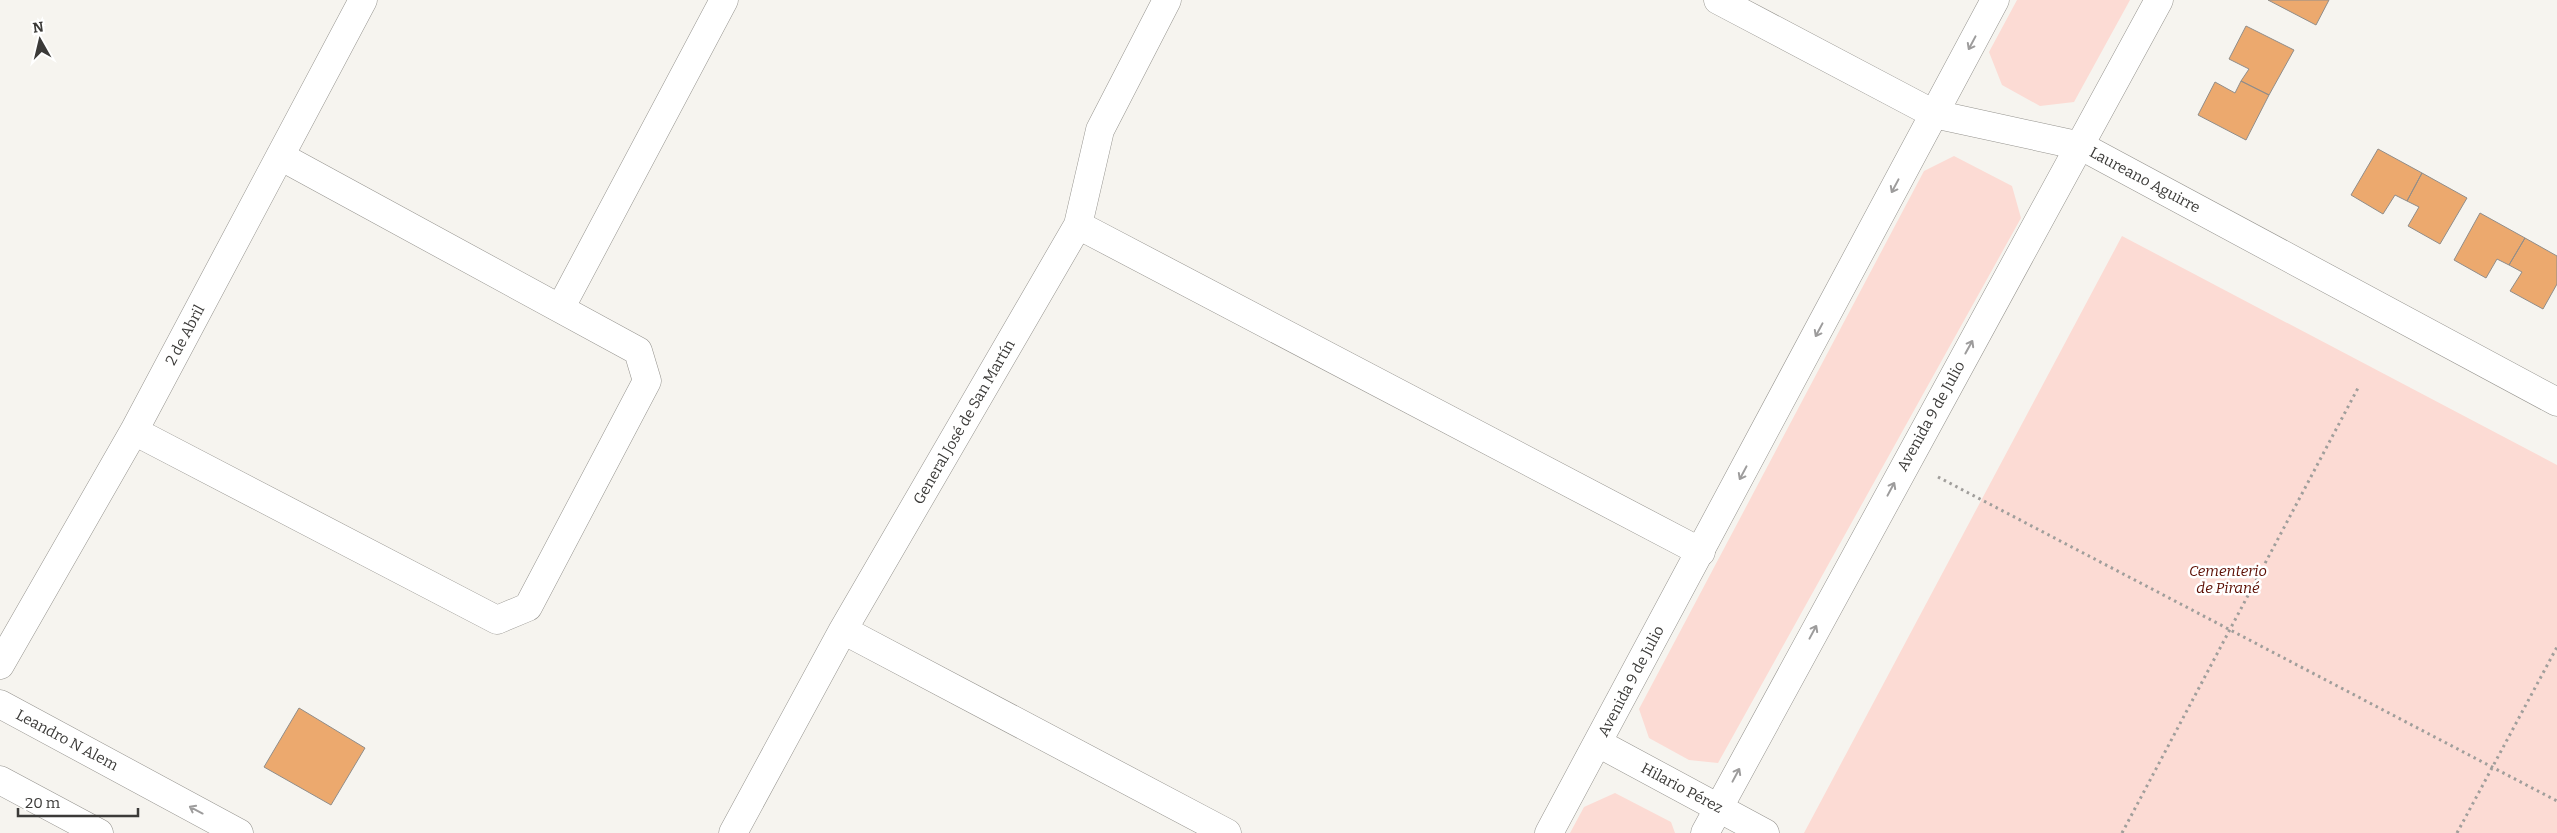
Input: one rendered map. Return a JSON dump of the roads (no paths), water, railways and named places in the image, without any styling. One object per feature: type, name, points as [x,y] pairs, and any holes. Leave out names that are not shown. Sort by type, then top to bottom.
[{"type":"street","name":"2 de Abril","points":[[0,665],[134,431],[363,0]]},
{"type":"street","points":[[561,307],[724,0]]},
{"type":"street","name":"General José de San Martín","points":[[733,833],[843,630],[1078,225],[1100,130],[1167,0]]},
{"type":"street","name":"Laureano Aguirre","points":[[1718,0],[1934,114],[2081,146],[2557,402]]},
{"type":"street","name":"Avenida 9 de Julio","points":[[1549,833],[1995,0]]},
{"type":"street","name":"Avenida 9 de Julio","points":[[1704,833],[1906,460],[2081,146],[2159,0]]},
{"type":"street","points":[[134,431],[497,620],[528,607],[647,381],[638,351],[561,307],[280,156]]},
{"type":"street","points":[[1078,225],[1701,552]]},
{"type":"street","points":[[843,630],[1227,833]]},
{"type":"street","name":"Leandro N Alem","points":[[0,704],[239,833]]},
{"type":"street","name":"Hilario Pérez","points":[[1598,743],[1766,833]]},
{"type":"street","points":[[0,780],[99,833]]},
{"type":"park label","name":"Cementerio de Pirané","points":[[2228,580]]}]
